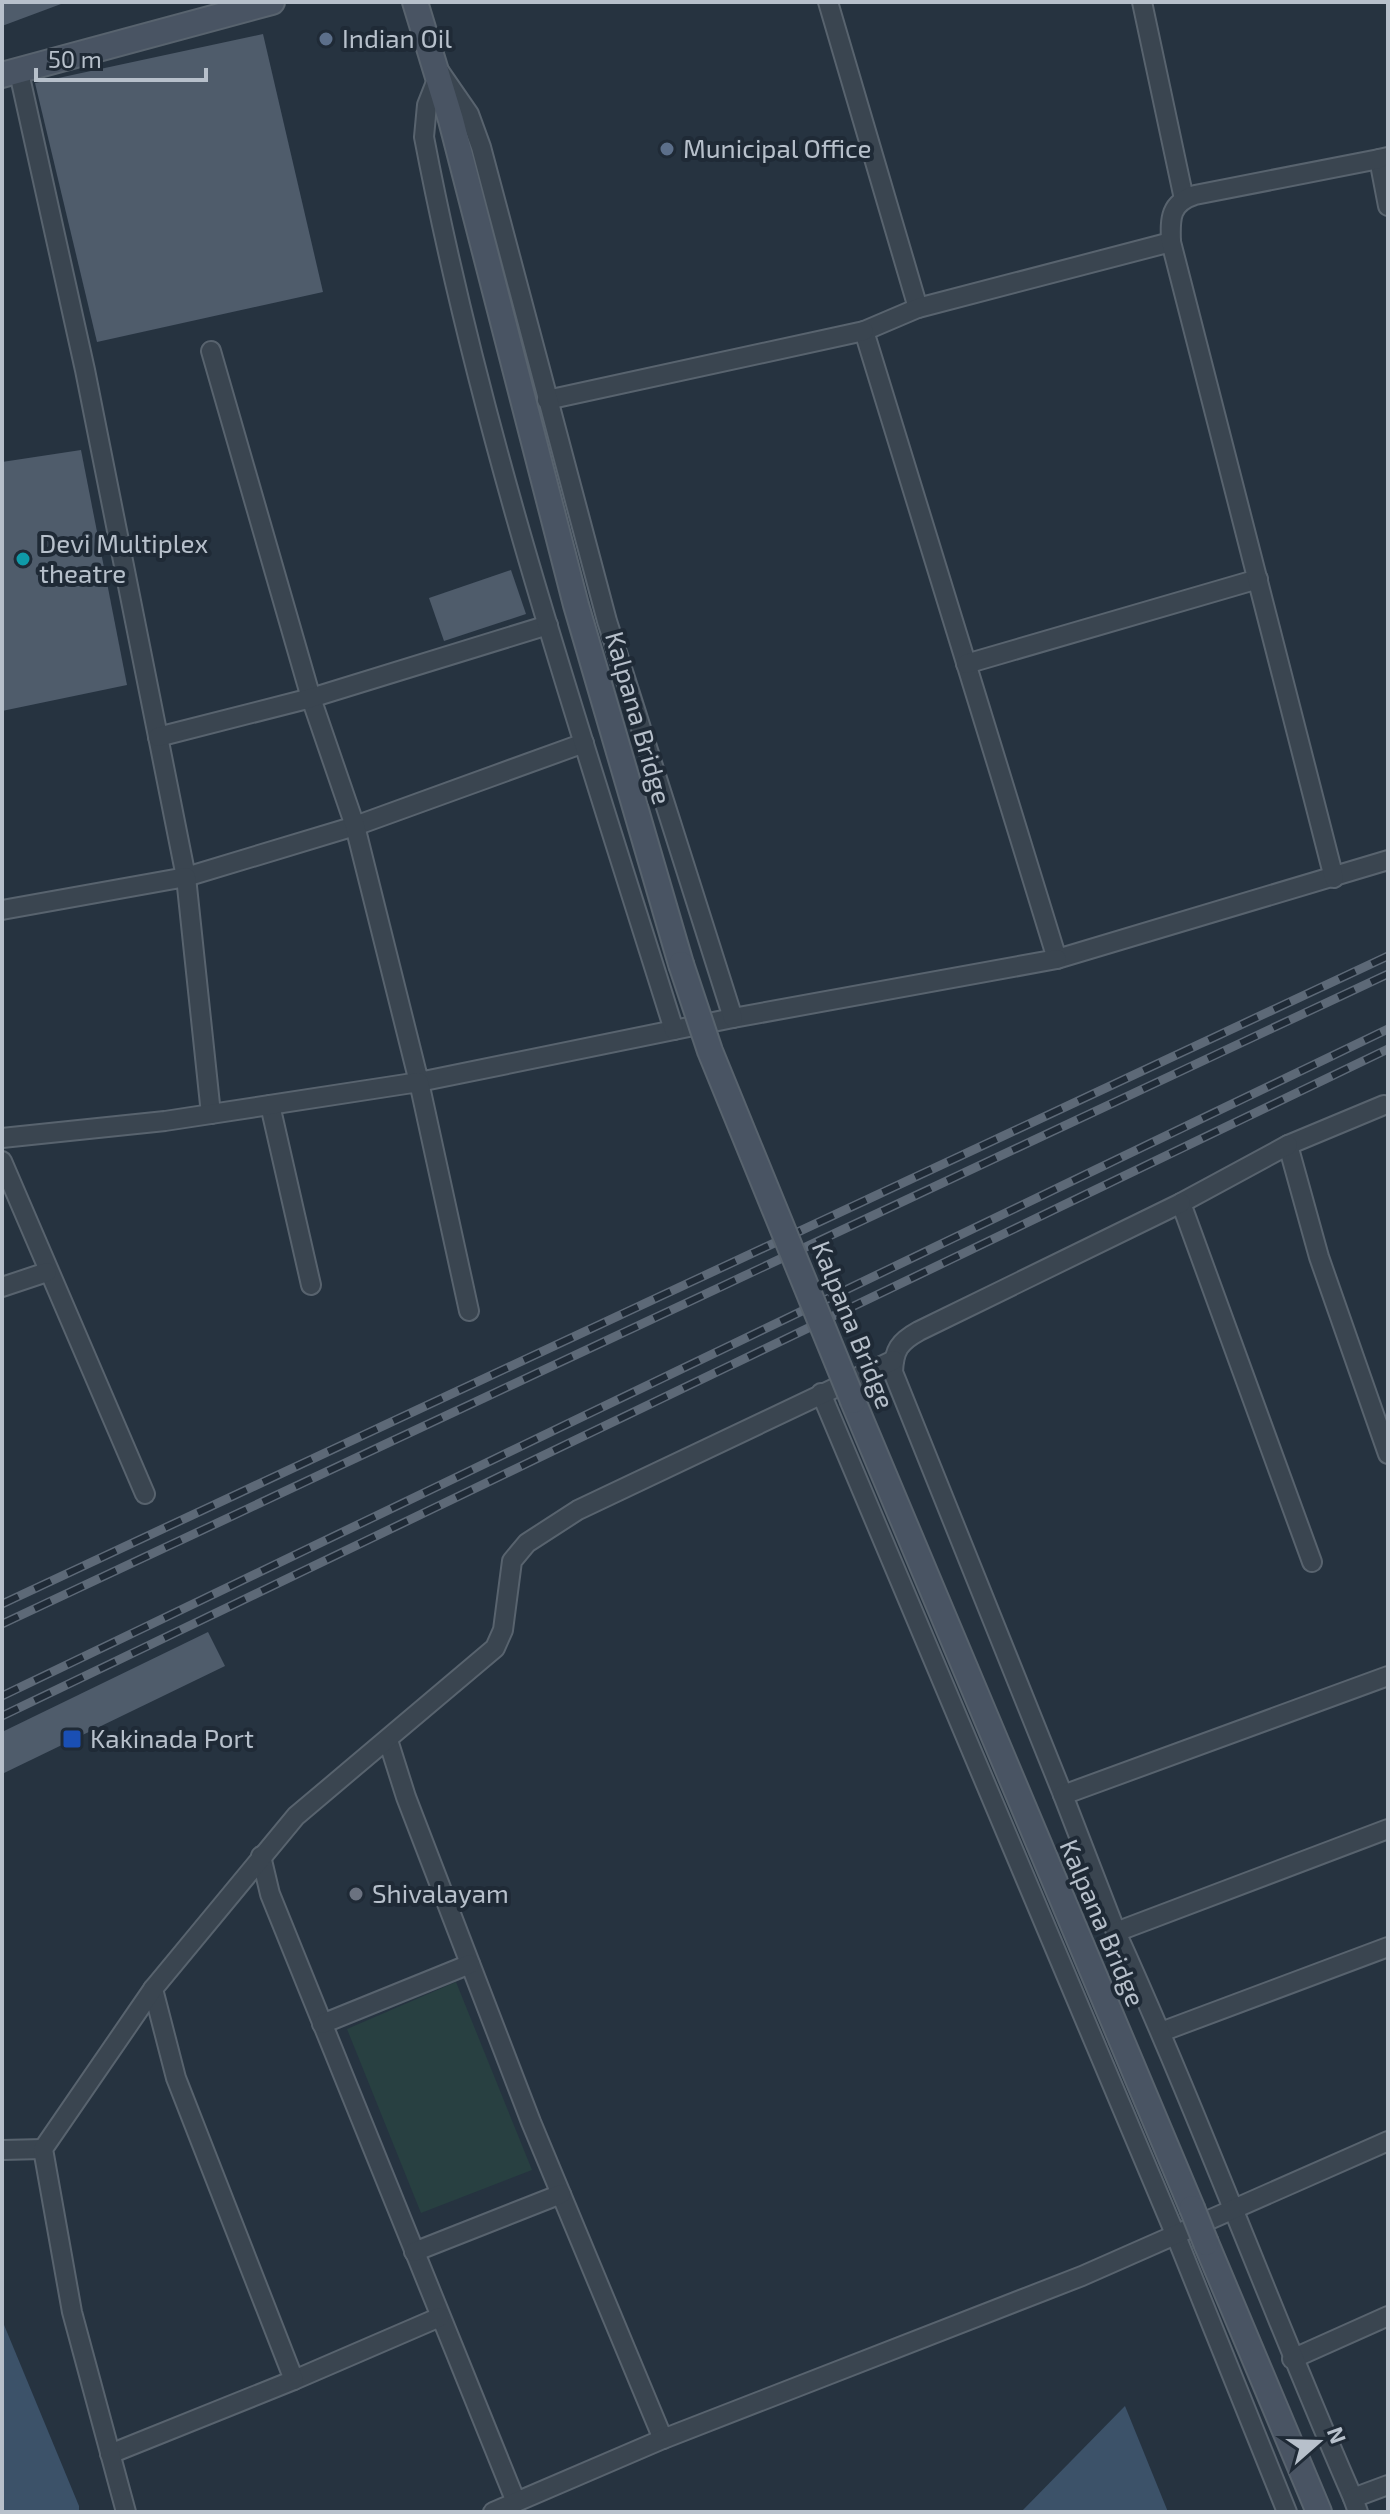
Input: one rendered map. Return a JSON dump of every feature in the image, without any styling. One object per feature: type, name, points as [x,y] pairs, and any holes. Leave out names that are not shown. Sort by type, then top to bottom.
[{"type":"main road","points":[[10,72],[272,2]]},
{"type":"main road","name":"Kalpana Bridge","points":[[415,2],[451,120],[576,605],[681,964],[710,1051],[853,1401],[1319,2512]]},
{"type":"street","points":[[828,2],[918,308]]},
{"type":"street","points":[[1142,2],[1184,199]]},
{"type":"street","points":[[10,72],[85,370],[186,877],[211,1114]]},
{"type":"street","points":[[674,1030],[548,625],[499,455],[424,137],[427,105],[440,72],[469,114],[481,147],[607,621],[733,1018]]},
{"type":"street","points":[[1334,878],[1171,242],[1170,217],[1184,199],[1383,158],[1388,206]]},
{"type":"street","points":[[547,400],[864,331],[918,308],[1171,242]]},
{"type":"street","points":[[864,331],[1057,959]]},
{"type":"street","points":[[211,351],[311,698],[355,826],[419,1082],[469,1311]]},
{"type":"street","points":[[966,664],[1258,579]]},
{"type":"street","points":[[158,737],[311,698],[548,625]]},
{"type":"street","points":[[2,910],[186,877],[355,826],[584,743]]},
{"type":"street","points":[[2,1138],[211,1114],[419,1082],[733,1018],[1057,959],[1388,860]]},
{"type":"street","points":[[270,1105],[311,1285]]},
{"type":"street","points":[[1387,1109],[1288,1145],[1181,1203],[904,1339],[894,1352],[893,1372],[1116,1932],[1161,2032],[1292,2359],[1356,2505],[1388,2485]]},
{"type":"street","points":[[1288,1145],[1319,1257],[1388,1454]]},
{"type":"street","points":[[2,1161],[47,1272],[145,1494]]},
{"type":"street","points":[[1181,1203],[1312,1562]]},
{"type":"street","points":[[2,1287],[47,1272]]},
{"type":"street","points":[[126,2512],[72,2312],[43,2149],[153,1989],[296,1816],[495,1648],[503,1630],[512,1561],[527,1543],[578,1510],[894,1360]]},
{"type":"street","points":[[821,1393],[1176,2236],[1287,2512]]},
{"type":"street","points":[[1063,1795],[1388,1676]]},
{"type":"street","points":[[388,1740],[406,1797],[470,1964],[663,2439]]},
{"type":"street","points":[[1116,1932],[1388,1829]]},
{"type":"street","points":[[261,1856],[270,1894],[516,2502]]},
{"type":"street","points":[[1161,2032],[1388,1947]]},
{"type":"street","points":[[322,2024],[470,1964]]},
{"type":"street","points":[[153,1989],[176,2078],[294,2380]]},
{"type":"street","points":[[493,2512],[663,2439],[1082,2276],[1388,2141]]},
{"type":"street","points":[[2,2150],[43,2149]]},
{"type":"street","points":[[414,2252],[561,2194]]},
{"type":"street","points":[[1292,2359],[1388,2316]]},
{"type":"street","points":[[110,2454],[440,2317]]},
{"type":"green space","points":[[456,1982],[532,2170],[421,2213],[347,2029]]},
{"type":"water","points":[[2,2320],[79,2506],[79,2512],[2,2512]]},
{"type":"water","points":[[1125,2406],[1168,2512],[1021,2512]]},
{"type":"building","points":[[2,2],[61,2],[61,4],[2,26]]},
{"type":"building","points":[[263,34],[323,292],[97,342],[35,83]]},
{"type":"building","points":[[81,450],[127,685],[2,711],[2,462]]},
{"type":"building","points":[[511,570],[526,614],[444,641],[429,598]]},
{"type":"building","points":[[208,1632],[225,1666],[2,1774],[2,1732]]},
{"type":"railway","points":[[2,1604],[1388,956]]},
{"type":"railway","points":[[2,1624],[1388,974]]},
{"type":"railway","points":[[2,1696],[1388,1029]]},
{"type":"railway","points":[[2,1716],[1388,1049]]},
{"type":"place","name":"Indian Oil","points":[[326,39]]},
{"type":"place","name":"Municipal Office","points":[[667,149]]},
{"type":"place","name":"Devi Multiplex theatre","points":[[23,559]]},
{"type":"place","name":"Kakinada Port","points":[[72,1739]]},
{"type":"place","name":"Shivalayam","points":[[356,1894]]}]
